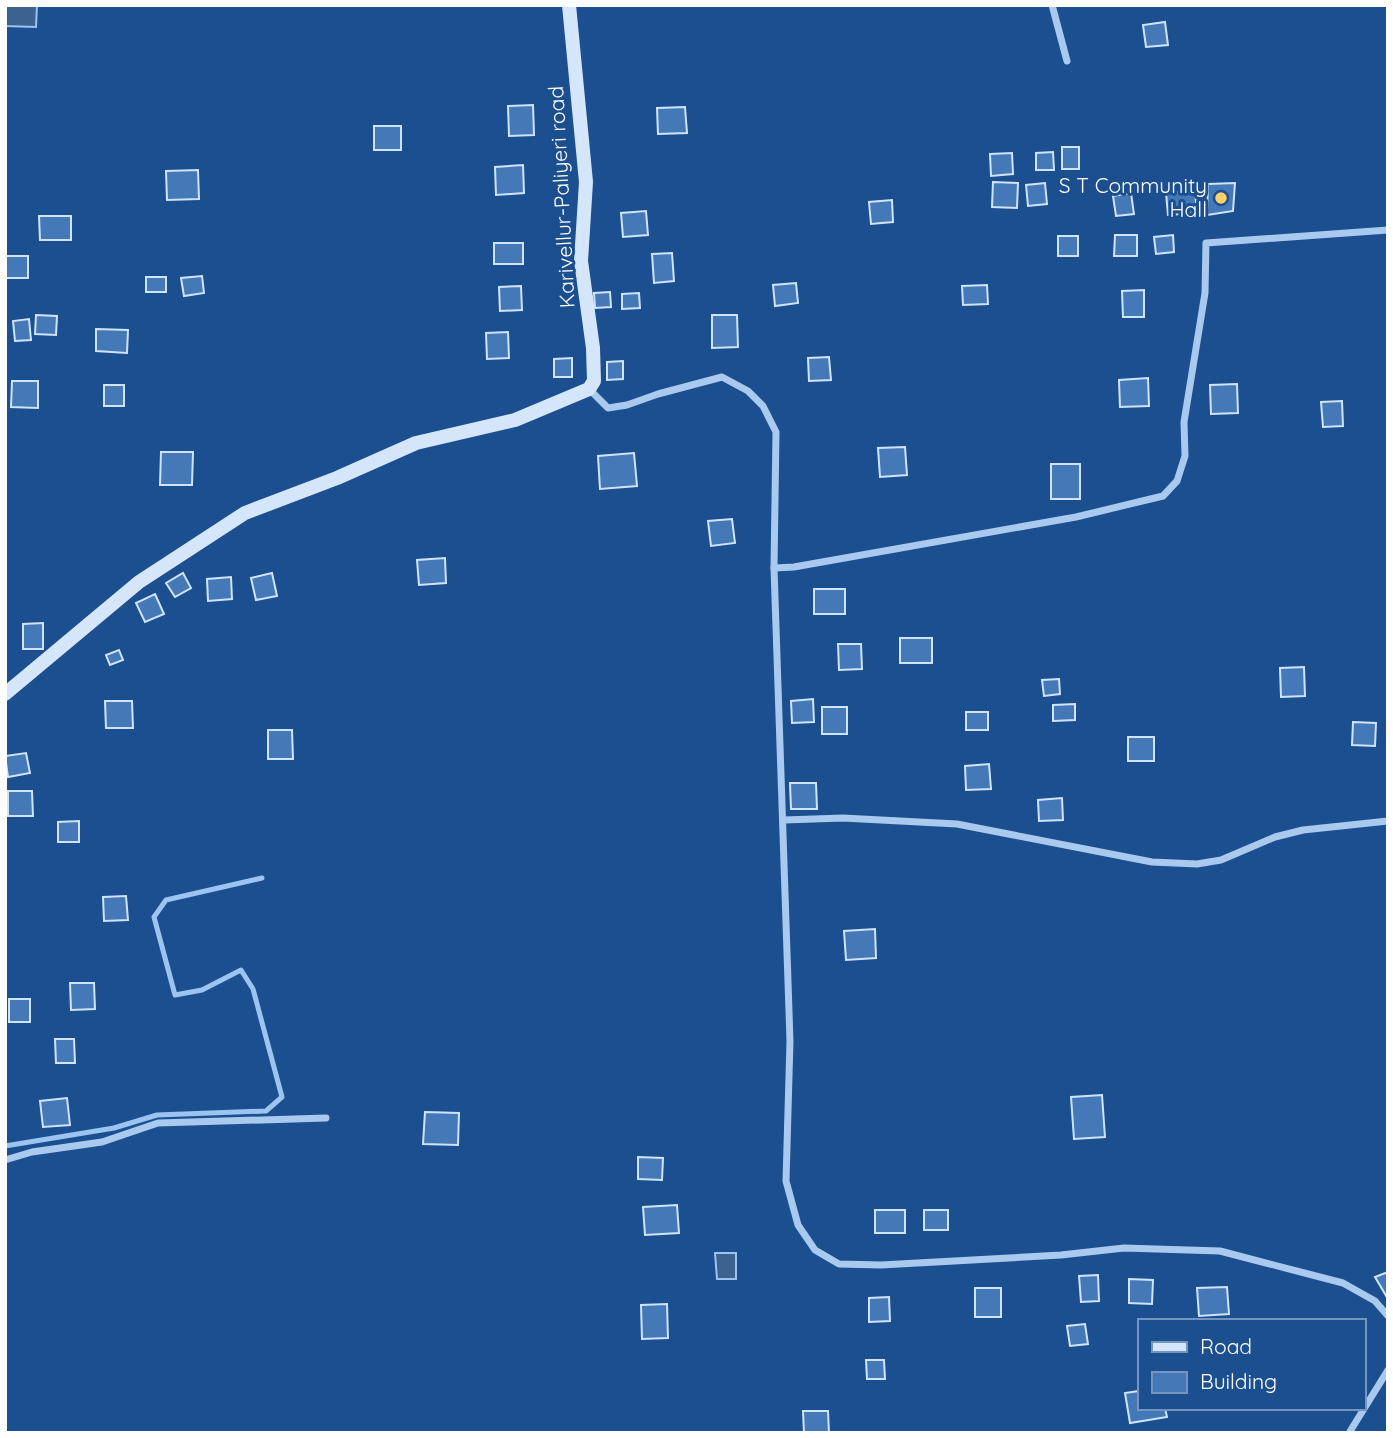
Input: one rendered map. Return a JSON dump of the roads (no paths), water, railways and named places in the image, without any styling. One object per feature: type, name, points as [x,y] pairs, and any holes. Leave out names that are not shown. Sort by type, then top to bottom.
[{"type":"main road","name":"Karivellur-Paliyeri road","points":[[569,5],[586,182],[581,261],[593,348],[594,381],[589,389]]},
{"type":"main road","points":[[5,694],[139,582],[244,513],[337,478],[416,443],[515,421],[589,389]]},
{"type":"street","points":[[1052,5],[1067,61]]},
{"type":"street","points":[[774,568],[794,567],[1076,517],[1163,496],[1177,481],[1185,456],[1184,422],[1205,293],[1206,243],[1388,230]]},
{"type":"street","points":[[589,389],[608,408],[722,377],[748,391],[763,406],[776,432],[774,568],[790,1041],[786,1181],[798,1225],[815,1250],[839,1264],[881,1265],[1061,1255],[1124,1248],[1220,1251],[1343,1283],[1375,1301],[1388,1316]]},
{"type":"street","points":[[784,820],[843,818],[957,824],[1152,862],[1196,864],[1221,860],[1275,837],[1303,830],[1388,821]]},
{"type":"street","points":[[5,1160],[32,1152],[102,1142],[158,1123],[326,1118]]},
{"type":"street","points":[[1365,1407],[1388,1370]]},
{"type":"street","points":[[1349,1433],[1363,1410]]},
{"type":"water","points":[[5,5],[37,5],[36,27],[5,26]]},
{"type":"water","points":[[715,1253],[736,1253],[736,1279],[717,1279]]},
{"type":"waterway","points":[[5,1146],[114,1128],[157,1115],[266,1111],[282,1097],[253,989],[241,970],[202,990],[175,995],[154,917],[166,900],[262,878]]},
{"type":"place","name":"S T Community Hall","points":[[1221,198]]}]
